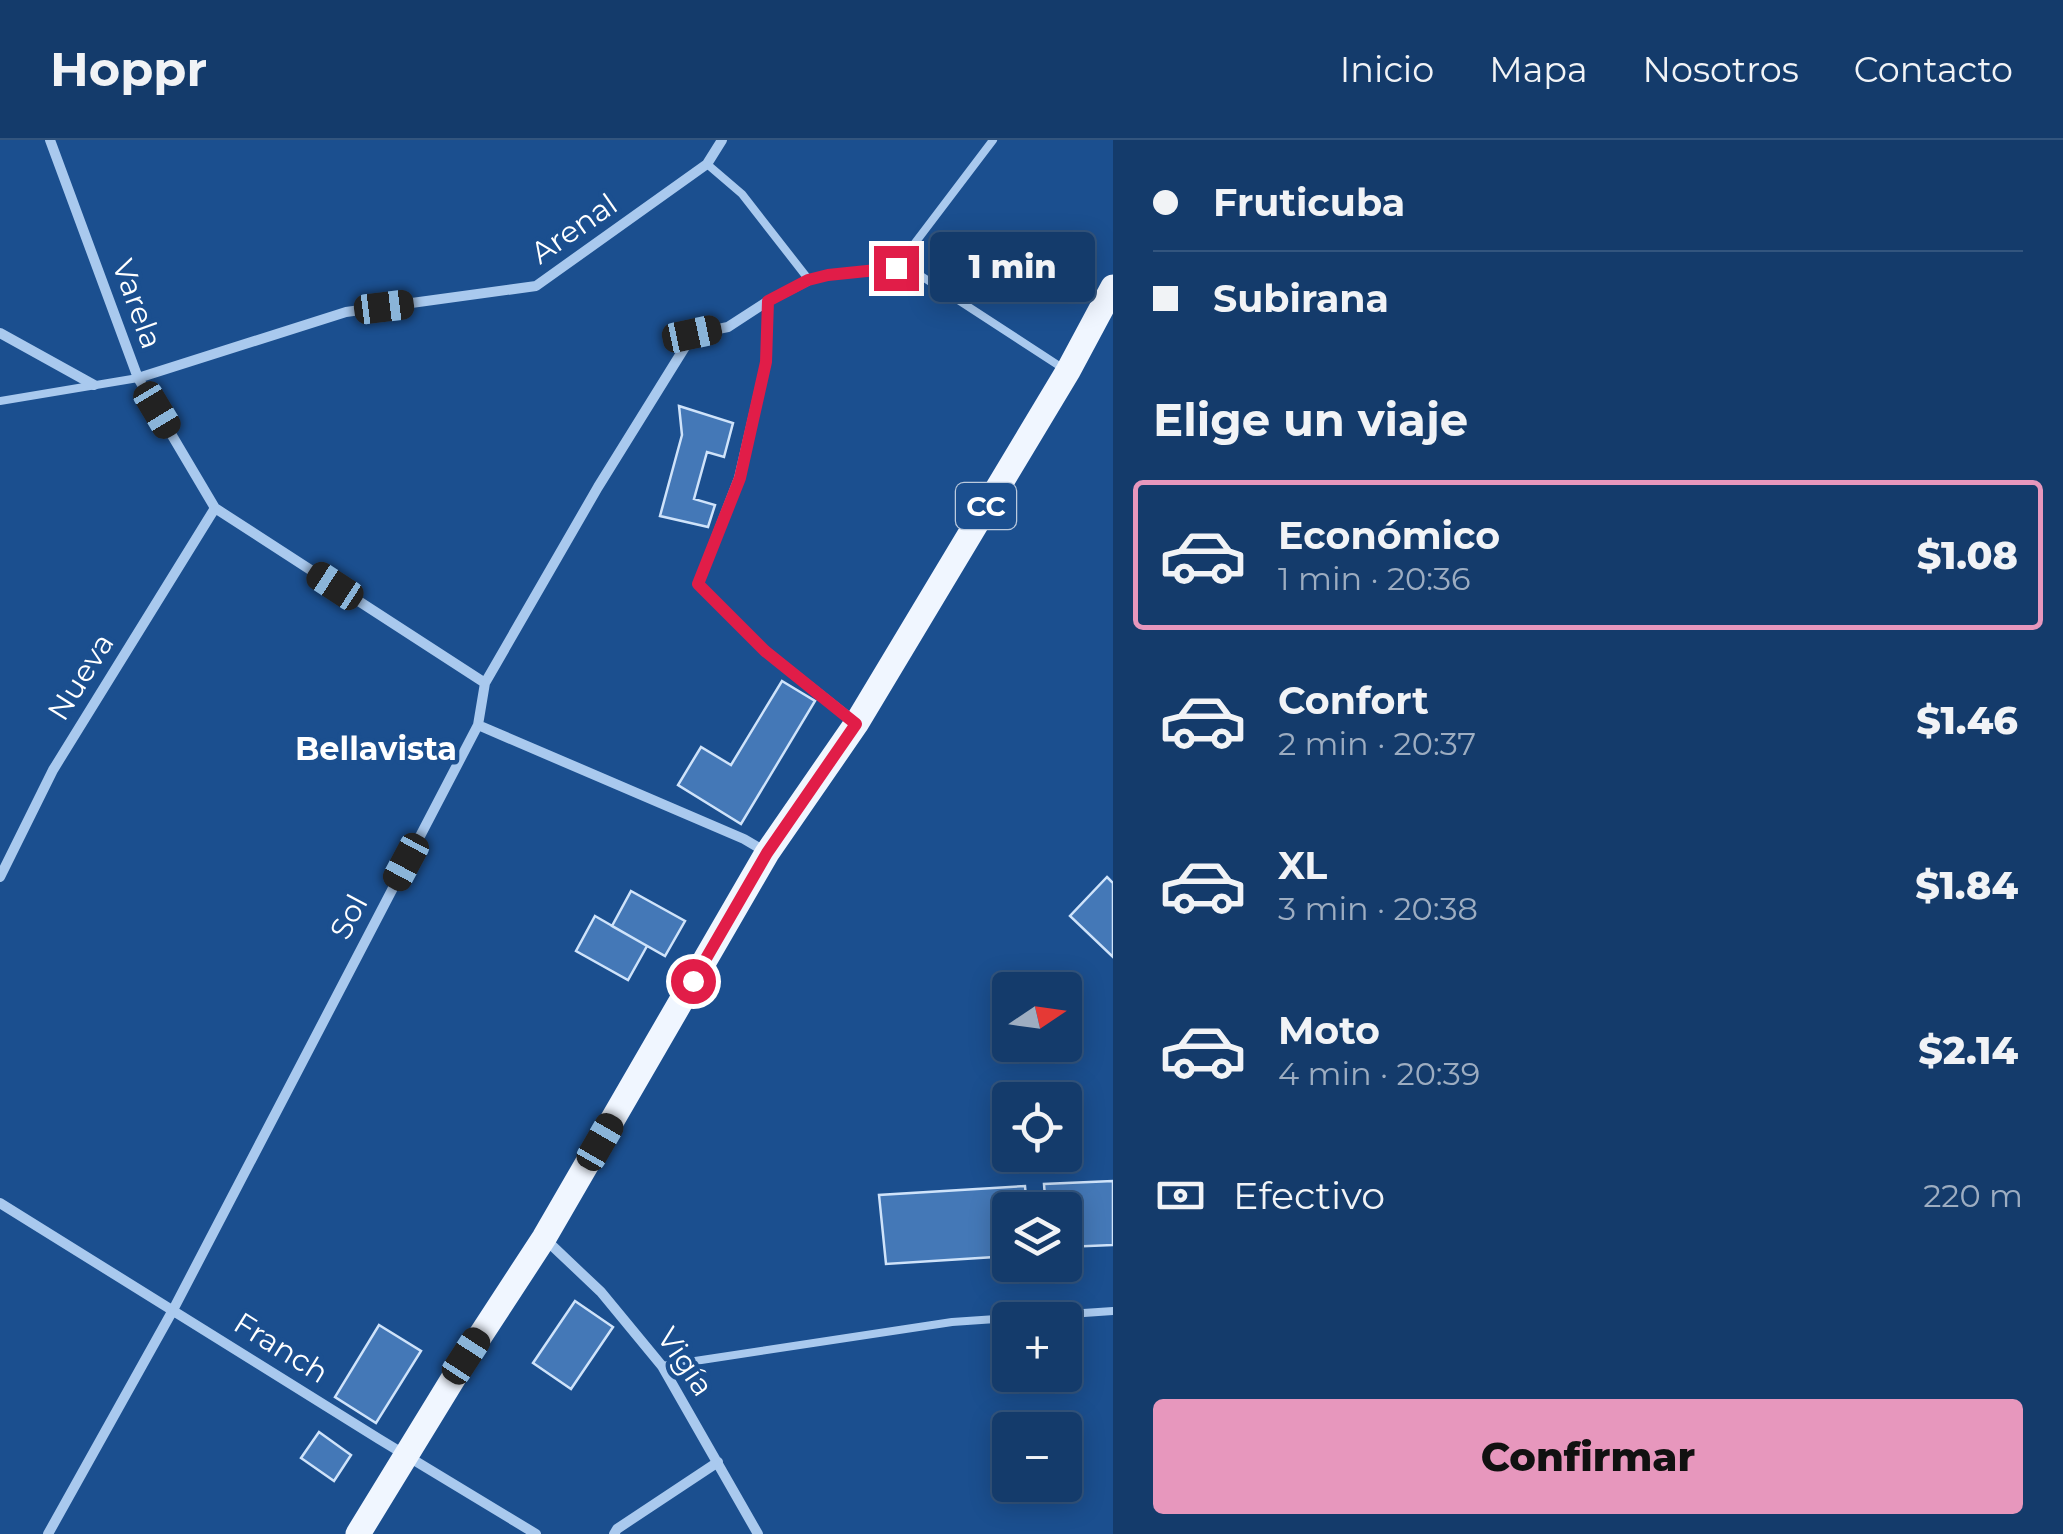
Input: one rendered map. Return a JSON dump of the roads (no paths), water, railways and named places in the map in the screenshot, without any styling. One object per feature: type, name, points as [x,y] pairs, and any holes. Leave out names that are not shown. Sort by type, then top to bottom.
[{"type":"main road","name":"CC","points":[[358,1534],[466,1356],[544,1238],[767,853],[856,724],[1068,371],[1113,287]]},
{"type":"street","name":"Varela","points":[[50,140],[138,378],[215,508],[485,683]]},
{"type":"street","name":"Arenal","points":[[138,378],[346,312],[536,286],[707,164],[722,140]]},
{"type":"street","name":"Sol","points":[[48,1534],[173,1310],[478,724],[485,683],[598,487],[692,334],[728,326],[808,280]]},
{"type":"street","points":[[768,301],[766,362],[740,478],[698,584],[765,651],[856,724]]},
{"type":"street","points":[[0,332],[94,385]]},
{"type":"street","name":"Nueva","points":[[0,878],[53,770],[215,508]]},
{"type":"street","points":[[478,724],[767,853]]},
{"type":"street","name":"Franch","points":[[0,1203],[536,1534]]},
{"type":"street","name":"Vigía","points":[[544,1238],[601,1292],[662,1366],[758,1534]]},
{"type":"street","points":[[614,1534],[718,1462]]},
{"type":"lane","points":[[896,268],[994,140]]},
{"type":"lane","points":[[707,164],[742,194],[808,280],[896,268],[915,272],[1068,371]]},
{"type":"lane","points":[[0,401],[138,378]]},
{"type":"lane","points":[[662,1366],[952,1322],[1113,1310]]},
{"type":"district","name":"Bellavista","points":[[376,749]]}]
